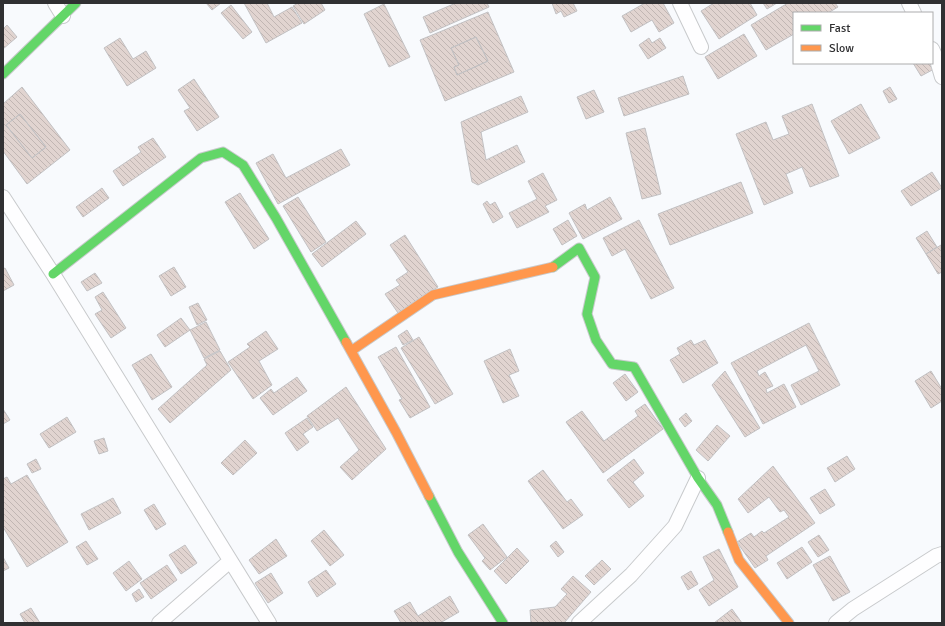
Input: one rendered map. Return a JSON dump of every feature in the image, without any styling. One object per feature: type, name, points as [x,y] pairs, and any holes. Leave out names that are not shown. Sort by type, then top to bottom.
[{"type":"street","points":[[55,3],[63,16]]},
{"type":"street","points":[[3,74],[76,3]]},
{"type":"street","points":[[680,3],[700,47]]},
{"type":"street","points":[[909,3],[914,12]]},
{"type":"street","points":[[933,52],[942,77]]},
{"type":"street","points":[[53,274],[201,158],[223,152],[243,165],[276,218],[351,351],[396,432],[458,552],[503,623]]},
{"type":"street","points":[[3,197],[53,274],[269,623]]},
{"type":"street","points":[[351,351],[433,295],[554,267],[579,248],[595,277],[587,314],[596,340],[612,364],[634,367],[698,478],[717,506],[739,560],[789,623]]},
{"type":"street","points":[[579,623],[631,575],[675,526],[698,478]]},
{"type":"street","points":[[836,623],[854,609],[910,572],[942,554]]},
{"type":"street","points":[[159,623],[230,561]]},
{"type":"building","points":[[206,3],[221,3],[212,10]]},
{"type":"building","points":[[244,3],[267,3],[274,17],[292,7],[302,23],[266,43]]},
{"type":"building","points":[[298,3],[321,3],[325,10],[304,24],[293,6]]},
{"type":"building","points":[[456,3],[487,3],[489,7],[430,33],[423,17]]},
{"type":"building","points":[[552,3],[573,3],[577,11],[564,17],[561,11],[556,14]]},
{"type":"building","points":[[645,3],[663,3],[674,23],[659,32],[652,20],[631,32],[622,16]]},
{"type":"building","points":[[714,3],[750,3],[757,15],[719,39],[701,11]]},
{"type":"building","points":[[763,3],[777,3],[767,9]]},
{"type":"building","points":[[788,3],[835,3],[838,7],[830,12],[793,12],[793,35],[766,50],[751,25]]},
{"type":"building","points":[[384,4],[410,57],[389,67],[364,14]]},
{"type":"building","points":[[231,5],[252,32],[243,39],[221,13]]},
{"type":"building","points":[[488,12],[514,72],[445,101],[420,40]],"holes":[[[476,37],[488,61],[457,75],[454,67],[459,65],[451,48]]]},
{"type":"building","points":[[7,25],[17,37],[3,49],[3,29]]},
{"type":"building","points":[[744,34],[757,56],[718,79],[705,57]]},
{"type":"building","points":[[476,37],[488,61],[457,75],[454,67],[459,65],[451,48]]},
{"type":"building","points":[[120,38],[133,59],[146,51],[156,68],[127,86],[104,48]]},
{"type":"building","points":[[649,38],[652,43],[660,38],[666,48],[648,59],[639,45]]},
{"type":"building","points":[[914,64],[933,64],[936,68],[921,76]]},
{"type":"building","points":[[683,76],[689,94],[624,116],[618,98]]},
{"type":"building","points":[[194,79],[219,117],[197,131],[184,111],[190,108],[178,90]]},
{"type":"building","points":[[22,87],[70,150],[27,184],[3,151],[3,104]],"holes":[[[20,114],[46,147],[32,158],[6,125]]]},
{"type":"building","points":[[890,87],[897,99],[889,103],[883,91]]},
{"type":"building","points":[[594,90],[604,112],[586,119],[577,97]]},
{"type":"building","points":[[521,96],[528,112],[481,132],[486,160],[517,145],[525,162],[478,185],[472,182],[461,122]]},
{"type":"building","points":[[812,104],[839,176],[810,187],[802,167],[786,174],[793,193],[764,205],[736,134],[766,122],[773,140],[789,134],[782,116]]},
{"type":"building","points":[[861,104],[880,138],[849,154],[831,121]]},
{"type":"building","points":[[20,114],[46,147],[32,158],[6,125]]},
{"type":"building","points":[[645,128],[661,194],[642,199],[626,133]]},
{"type":"building","points":[[153,138],[166,157],[123,186],[113,171],[141,152],[138,147]]},
{"type":"building","points":[[341,149],[350,165],[278,204],[256,163],[273,154],[286,178]]},
{"type":"building","points":[[932,172],[942,188],[911,206],[901,191]]},
{"type":"building","points":[[543,173],[557,200],[545,206],[549,212],[517,228],[509,213],[537,199],[528,181]]},
{"type":"building","points":[[741,182],[753,213],[670,245],[658,214]]},
{"type":"building","points":[[102,188],[109,198],[83,217],[76,207]]},
{"type":"building","points":[[240,193],[269,239],[254,249],[225,202]]},
{"type":"building","points":[[298,197],[326,242],[311,252],[283,206]]},
{"type":"building","points":[[610,197],[622,219],[583,239],[569,213],[585,204],[587,210]]},
{"type":"building","points":[[487,201],[490,205],[495,202],[503,217],[493,223],[483,204]]},
{"type":"building","points":[[568,220],[577,236],[562,245],[553,229]]},
{"type":"building","points":[[639,220],[674,288],[651,299],[625,249],[612,256],[603,238]]},
{"type":"building","points":[[356,221],[366,234],[322,267],[312,254]]},
{"type":"building","points":[[927,231],[937,247],[926,254],[916,238]]},
{"type":"building","points":[[405,235],[438,287],[398,313],[385,294],[400,285],[396,280],[408,272],[390,245]]},
{"type":"building","points":[[941,245],[942,272],[938,274],[926,254]]},
{"type":"building","points":[[174,267],[186,287],[171,296],[159,276]]},
{"type":"building","points":[[5,268],[14,285],[3,291],[3,269]]},
{"type":"building","points":[[95,273],[102,283],[87,291],[81,282]]},
{"type":"building","points":[[103,292],[126,328],[111,338],[95,314],[102,310],[95,297]]},
{"type":"building","points":[[198,303],[207,320],[197,325],[189,307]]},
{"type":"building","points":[[181,318],[190,330],[165,347],[157,335]]},
{"type":"building","points":[[206,322],[220,350],[204,358],[190,330]]},
{"type":"building","points":[[809,323],[840,385],[801,405],[791,385],[819,371],[806,345],[757,371],[759,376],[765,372],[773,386],[766,389],[767,393],[784,384],[796,407],[763,424],[731,363]]},
{"type":"building","points":[[407,330],[413,340],[403,345],[398,336]]},
{"type":"building","points":[[266,331],[278,349],[259,361],[272,385],[253,399],[228,362],[250,347],[247,344]]},
{"type":"building","points":[[419,337],[453,394],[435,404],[401,348]]},
{"type":"building","points":[[691,340],[694,345],[705,340],[718,363],[683,383],[670,360],[680,354],[677,348]]},
{"type":"building","points":[[396,347],[430,407],[410,418],[399,400],[402,399],[378,357]]},
{"type":"building","points":[[510,349],[519,371],[509,375],[519,396],[503,403],[484,361]]},
{"type":"building","points":[[220,351],[231,370],[170,423],[158,409],[207,365],[204,359]]},
{"type":"building","points":[[151,354],[172,387],[152,400],[132,365]]},
{"type":"building","points":[[725,371],[760,428],[745,437],[712,385]]},
{"type":"building","points":[[931,371],[942,389],[942,401],[931,408],[915,381]]},
{"type":"building","points":[[625,374],[638,392],[626,401],[613,383]]},
{"type":"building","points":[[297,377],[307,391],[273,415],[260,398],[271,389],[274,393]]},
{"type":"building","points":[[346,387],[386,449],[352,480],[340,467],[359,450],[338,418],[317,431],[307,416]]},
{"type":"building","points":[[645,404],[663,429],[603,473],[566,422],[582,411],[604,441],[638,416],[635,411]]},
{"type":"building","points":[[3,409],[10,420],[3,424]]},
{"type":"building","points":[[686,413],[692,421],[685,427],[679,419]]},
{"type":"building","points":[[67,417],[76,432],[49,448],[40,434]]},
{"type":"building","points":[[307,418],[313,427],[303,434],[309,442],[297,451],[285,433]]},
{"type":"building","points":[[717,425],[730,436],[708,461],[696,450]]},
{"type":"building","points":[[104,438],[108,451],[99,454],[94,441]]},
{"type":"building","points":[[245,440],[257,453],[233,475],[221,463]]},
{"type":"building","points":[[847,456],[855,469],[835,482],[827,468]]},
{"type":"building","points":[[36,459],[41,469],[32,473],[27,464]]},
{"type":"building","points":[[634,459],[644,473],[633,482],[644,496],[629,508],[607,480]]},
{"type":"building","points":[[773,466],[815,523],[766,556],[768,560],[755,568],[737,542],[751,533],[754,537],[762,531],[764,533],[789,517],[784,510],[780,512],[769,497],[748,513],[738,499]]},
{"type":"building","points":[[543,470],[567,502],[571,499],[583,515],[563,529],[528,481]]},
{"type":"building","points":[[27,475],[68,542],[27,567],[3,527],[3,479],[7,477],[11,484]]},
{"type":"building","points":[[825,489],[835,505],[820,514],[810,498]]},
{"type":"building","points":[[113,498],[121,513],[89,530],[81,514]]},
{"type":"building","points":[[154,504],[166,524],[156,530],[144,510]]},
{"type":"building","points":[[483,524],[507,557],[490,570],[482,561],[485,558],[468,535]]},
{"type":"building","points":[[324,530],[344,555],[330,566],[311,541]]},
{"type":"building","points":[[819,535],[829,550],[818,557],[808,542]]},
{"type":"building","points":[[276,539],[287,556],[259,574],[249,560]]},
{"type":"building","points":[[86,541],[98,559],[87,565],[76,547]]},
{"type":"building","points":[[556,541],[564,552],[558,557],[550,546]]},
{"type":"building","points":[[185,545],[197,563],[181,574],[169,555]]},
{"type":"building","points":[[802,547],[812,562],[787,579],[777,563]]},
{"type":"building","points":[[517,548],[529,561],[506,584],[494,571]]},
{"type":"building","points":[[719,549],[738,587],[709,606],[699,590],[714,580],[703,557]]},
{"type":"building","points":[[830,556],[850,592],[833,601],[813,565]]},
{"type":"building","points":[[3,557],[9,568],[3,571]]},
{"type":"building","points":[[602,560],[611,569],[594,585],[585,576]]},
{"type":"building","points":[[129,561],[142,579],[126,591],[113,573]]},
{"type":"building","points":[[167,565],[177,580],[151,599],[140,583]]},
{"type":"building","points":[[326,570],[336,584],[317,597],[308,582]]},
{"type":"building","points":[[691,571],[698,584],[688,590],[681,577]]},
{"type":"building","points":[[271,573],[283,593],[268,603],[255,583]]},
{"type":"building","points":[[573,576],[591,592],[564,623],[531,623],[530,610],[555,607],[567,594],[561,589]]},
{"type":"building","points":[[139,589],[144,597],[136,602],[132,594]]},
{"type":"building","points":[[450,596],[459,612],[440,623],[401,623],[394,611],[410,602],[418,616]]},
{"type":"building","points":[[31,608],[40,623],[25,623],[20,614]]},
{"type":"building","points":[[732,609],[742,623],[714,623]]},
{"type":"traffic: fast","points":[[3,74],[76,3]]},
{"type":"traffic: fast","points":[[53,274],[201,158],[223,152],[243,165],[276,218],[346,342]]},
{"type":"traffic: fast","points":[[553,267],[579,248],[595,277],[587,314],[596,340],[612,364],[634,367],[698,478],[717,505],[728,532]]},
{"type":"traffic: fast","points":[[429,496],[458,552],[503,623]]},
{"type":"traffic: slow","points":[[351,351],[433,295],[553,267]]},
{"type":"traffic: slow","points":[[346,342],[396,432],[429,496]]},
{"type":"traffic: slow","points":[[728,532],[739,560],[789,623]]}]
